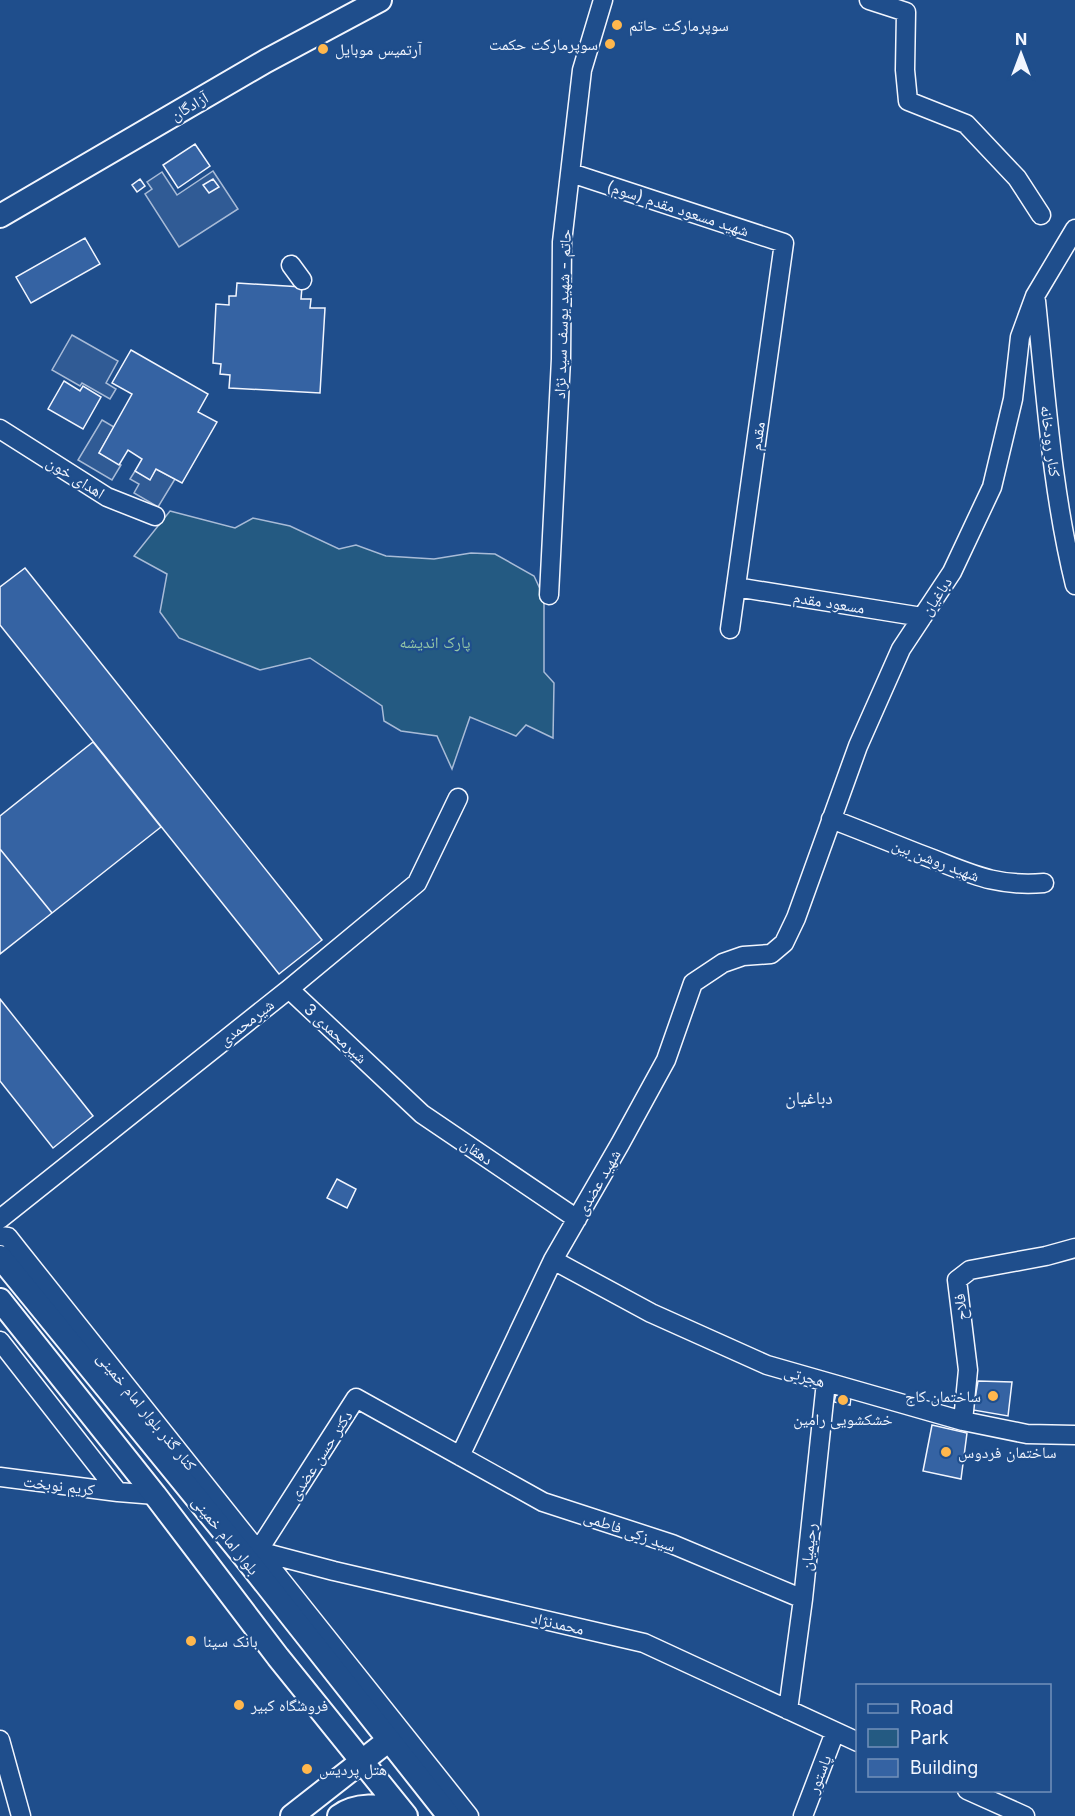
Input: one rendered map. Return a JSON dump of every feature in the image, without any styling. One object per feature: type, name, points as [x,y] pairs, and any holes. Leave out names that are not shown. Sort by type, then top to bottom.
[{"type":"main road","name":"آزادگان","points":[[0,216],[266,61],[380,0]]},
{"type":"main road","name":"بلوار امام خمینی","points":[[0,1257],[252,1556],[389,1740],[449,1816]]},
{"type":"main road","name":"بلوار امام خمینی","points":[[0,1300],[155,1495],[278,1657],[403,1812]]},
{"type":"main road","points":[[292,1816],[389,1740]]},
{"type":"main road","points":[[325,1791],[340,1795],[344,1803],[342,1814]]},
{"type":"main road","points":[[342,1814],[361,1807],[379,1806],[403,1812]]},
{"type":"street","name":"حاتم - شهید یوسف سید نژاد","points":[[549,595],[561,359],[562,242],[582,70],[603,0]]},
{"type":"street","points":[[869,0],[906,12],[905,70],[908,101],[966,124],[1017,178],[1041,215]]},
{"type":"street","name":"شهید مسعود مقدم (سوم)","points":[[571,173],[784,243]]},
{"type":"street","name":"دباغیان","points":[[771,954],[784,943],[796,918],[858,746],[901,649],[952,573],[992,487],[1013,399],[1020,337],[1035,296],[1075,229]]},
{"type":"street","name":"مقدم","points":[[730,629],[784,243]]},
{"type":"street","points":[[291,265],[302,280]]},
{"type":"street","name":"کنار رودخانه","points":[[1035,296],[1064,542],[1075,585]]},
{"type":"street","name":"اهدای خون","points":[[0,429],[107,497],[155,516]]},
{"type":"street","name":"مسعود مقدم","points":[[736,587],[922,617]]},
{"type":"street","name":"شیرمحمدی","points":[[0,1219],[289,989],[417,883],[458,798]]},
{"type":"street","name":"شهید روشن بین","points":[[831,819],[986,879],[1028,884],[1044,883]]},
{"type":"street","name":"شهید عضدی","points":[[460,1456],[553,1260],[666,1060],[693,983],[723,963],[742,956],[771,954]]},
{"type":"street","name":"شیرمحمدی 3","points":[[289,989],[383,1077]]},
{"type":"street","name":"دهقان","points":[[383,1077],[422,1114],[577,1219]]},
{"type":"street","name":"کنار گذر بلوار امام خمینی","points":[[0,1236],[8,1237],[252,1556],[470,1816]]},
{"type":"street","name":"فلاح","points":[[963,1421],[968,1370],[957,1280],[970,1270],[1046,1256],[1075,1248]]},
{"type":"street","name":"هجرتی","points":[[553,1260],[651,1313],[767,1365],[963,1421],[1027,1434],[1075,1435]]},
{"type":"street","points":[[0,1341],[118,1492]]},
{"type":"street","name":"رحیمیان","points":[[788,1710],[803,1599],[826,1382]]},
{"type":"street","name":"دکتر حسن عضدی","points":[[252,1556],[356,1398],[460,1456]]},
{"type":"street","name":"سید زکی فاطمی","points":[[460,1456],[543,1502],[672,1544],[803,1599]]},
{"type":"street","name":"کریم نوبخت","points":[[0,1477],[155,1495]]},
{"type":"street","name":"محمدنژاد","points":[[252,1556],[345,1574],[644,1643],[856,1741]]},
{"type":"street","name":"پاستور","points":[[803,1816],[835,1732]]},
{"type":"street","points":[[0,1740],[21,1816]]},
{"type":"street","points":[[969,1792],[1025,1816]]},
{"type":"green space","name":"پارک اندیشه","points":[[170,511],[235,528],[253,518],[290,526],[339,549],[356,545],[386,556],[434,559],[471,553],[495,554],[534,576],[544,604],[544,672],[554,683],[553,738],[526,725],[516,736],[470,717],[452,769],[437,736],[401,731],[384,721],[382,706],[310,658],[260,670],[179,638],[160,612],[167,574],[134,556]]},
{"type":"shaded area","points":[[213,171],[238,209],[179,247],[145,194],[152,189],[147,182],[162,172],[177,195]]},
{"type":"shaded area","points":[[72,335],[118,361],[106,383],[116,389],[110,399],[52,370]]},
{"type":"shaded area","points":[[102,420],[114,427],[99,453],[121,465],[112,480],[78,460]]},
{"type":"shaded area","points":[[156,469],[175,479],[158,507],[134,493],[139,484],[130,479],[135,471],[150,479]]},
{"type":"building","points":[[195,144],[210,166],[178,188],[163,165]]},
{"type":"building","points":[[140,179],[145,186],[137,192],[132,185]]},
{"type":"building","points":[[213,179],[219,187],[209,193],[203,185]]},
{"type":"building","points":[[85,238],[100,264],[31,303],[16,277]]},
{"type":"building","points":[[237,283],[302,287],[301,299],[311,299],[310,308],[325,308],[320,393],[229,388],[230,375],[220,374],[221,364],[213,363],[216,304],[229,305],[229,296],[236,296]]},
{"type":"building","points":[[131,350],[208,394],[198,412],[217,422],[182,483],[156,469],[150,480],[135,471],[142,459],[128,450],[119,465],[99,453],[132,394],[112,383]]},
{"type":"building","points":[[64,381],[80,391],[83,386],[101,397],[83,429],[48,409]]},
{"type":"building","points":[[25,568],[322,940],[279,974],[0,625],[0,587]]},
{"type":"building","points":[[93,742],[161,827],[52,913],[0,849],[0,816]]},
{"type":"building","points":[[0,849],[52,913],[0,954]]},
{"type":"building","points":[[0,999],[93,1116],[53,1148],[0,1081]]},
{"type":"building","points":[[337,1179],[356,1189],[347,1208],[327,1198]]},
{"type":"building","name":"ساختمان کاج","points":[[978,1381],[1012,1382],[1008,1416],[973,1410]]},
{"type":"building","name":"خشکشویی رامین","points":[[836,1394],[851,1397],[850,1405],[834,1402]]},
{"type":"building","name":"ساختمان فردوس","points":[[932,1425],[967,1433],[961,1479],[923,1471]]},
{"type":"place","name":"سوپرمارکت حاتم","points":[[617,25]]},
{"type":"place","name":"سوپرمارکت حکمت","points":[[610,44]]},
{"type":"place","name":"آرتمیس موبایل","points":[[323,49]]},
{"type":"place","name":"ساختمان کاج","points":[[993,1396]]},
{"type":"place","name":"خشکشویی رامین","points":[[843,1400]]},
{"type":"place","name":"ساختمان فردوس","points":[[946,1452]]},
{"type":"place","name":"بانک سینا","points":[[191,1641]]},
{"type":"place","name":"فروشگاه کبیر","points":[[239,1705]]},
{"type":"place","name":"هتل پرديس","points":[[307,1769]]},
{"type":"district","name":"دباغیان","points":[[809,1098]]}]
